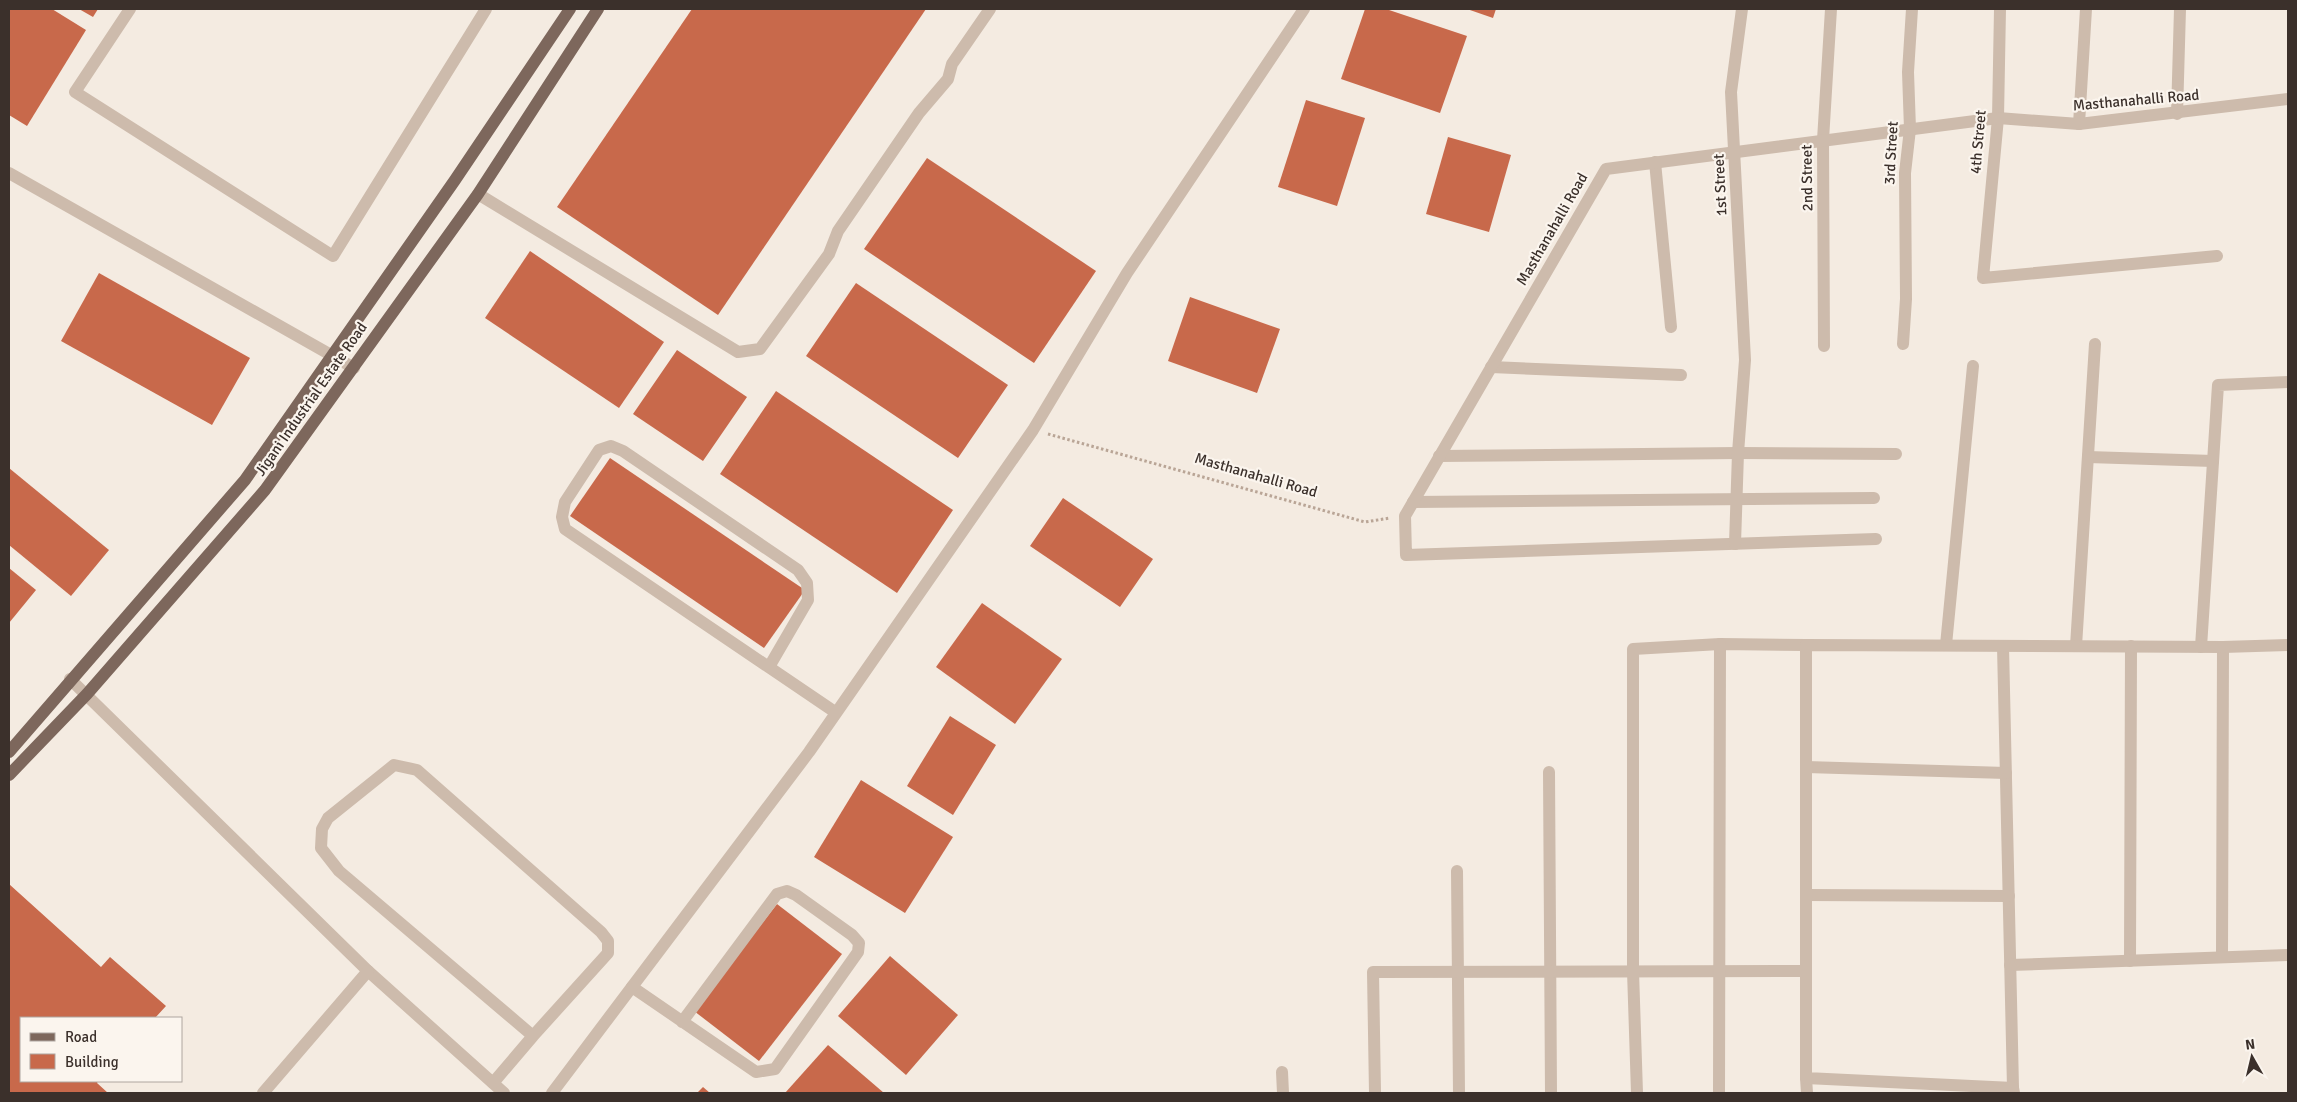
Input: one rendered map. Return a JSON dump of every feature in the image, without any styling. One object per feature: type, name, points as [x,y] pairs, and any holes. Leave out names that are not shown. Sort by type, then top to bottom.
[{"type":"main road","name":"Jigani Industrial Estate Road","points":[[9,752],[245,480],[456,180],[570,9]]},
{"type":"main road","name":"Jigani Industrial Estate Road","points":[[9,775],[87,694],[266,490],[478,194],[598,9]]},
{"type":"street","points":[[130,9],[75,92],[333,256],[486,9]]},
{"type":"street","points":[[478,194],[738,352],[760,349],[829,254],[838,230],[919,113],[948,79],[952,64],[990,9]]},
{"type":"street","points":[[552,1093],[809,752],[1033,430],[1127,273],[1304,9]]},
{"type":"street","name":"1st Street","points":[[1735,544],[1738,453],[1745,360],[1731,92],[1742,9]]},
{"type":"street","name":"2nd Street","points":[[1824,346],[1823,140],[1831,9]]},
{"type":"street","name":"3rd Street","points":[[1903,344],[1906,299],[1905,173],[1910,129],[1908,72],[1912,9]]},
{"type":"street","name":"4th Street","points":[[2000,9],[1998,118],[1983,278],[2217,256]]},
{"type":"street","points":[[2079,124],[2086,9]]},
{"type":"street","points":[[2177,114],[2180,9]]},
{"type":"street","name":"Masthanahalli Road","points":[[1405,516],[1606,169],[1998,118],[2079,124],[2177,114],[2288,99]]},
{"type":"street","points":[[1655,162],[1671,327]]},
{"type":"street","points":[[9,173],[354,368]]},
{"type":"street","points":[[2076,646],[2095,344]]},
{"type":"street","points":[[1946,646],[1973,366]]},
{"type":"street","points":[[1491,367],[1681,374]]},
{"type":"street","points":[[2202,647],[2218,385],[2288,382]]},
{"type":"street","points":[[770,667],[808,600],[807,583],[798,570],[624,451],[611,446],[599,450],[565,502],[562,517],[565,529],[835,712]]},
{"type":"street","points":[[1440,456],[1738,453],[1896,454]]},
{"type":"street","points":[[2088,457],[2213,461]]},
{"type":"street","points":[[1413,502],[1874,498]]},
{"type":"street","points":[[1405,516],[1406,555],[1876,539]]},
{"type":"street","points":[[1719,1093],[1720,644]]},
{"type":"street","points":[[1637,1093],[1633,971],[1633,649],[1720,644],[2202,647],[2288,645]]},
{"type":"street","points":[[1806,645],[1807,1093]]},
{"type":"street","points":[[1806,1078],[2013,1091],[2003,646]]},
{"type":"street","points":[[2130,961],[2131,646]]},
{"type":"street","points":[[2222,958],[2223,647]]},
{"type":"street","points":[[70,680],[87,694],[368,971],[504,1093]]},
{"type":"street","points":[[493,1083],[608,953],[608,941],[601,932],[417,770],[394,765],[328,818],[322,829],[321,848],[340,871],[533,1036]]},
{"type":"street","points":[[1806,767],[2006,774]]},
{"type":"street","points":[[1549,772],[1551,1093]]},
{"type":"street","points":[[1457,871],[1459,1093]]},
{"type":"street","points":[[632,987],[682,1022],[756,1072],[775,1068],[858,952],[859,943],[852,935],[796,895],[787,891],[777,894],[682,1022]]},
{"type":"street","points":[[1806,895],[2009,896]]},
{"type":"street","points":[[2010,964],[2288,955]]},
{"type":"street","points":[[267,1092],[368,971]]},
{"type":"street","points":[[1375,1093],[1374,972],[1806,971]]},
{"type":"street","points":[[1282,1072],[1283,1093]]},
{"type":"path","name":"Masthanahalli Road","points":[[1033,430],[1365,522],[1405,516]]},
{"type":"building","points":[[9,9],[52,9],[86,30],[27,126],[9,115]]},
{"type":"building","points":[[79,9],[98,9],[93,17]]},
{"type":"building","points":[[692,9],[926,9],[718,315],[557,207]]},
{"type":"building","points":[[1365,9],[1386,9],[1467,36],[1440,113],[1341,79]]},
{"type":"building","points":[[1467,9],[1496,9],[1493,18]]},
{"type":"building","points":[[1306,100],[1365,118],[1337,206],[1278,187]]},
{"type":"building","points":[[1448,137],[1511,155],[1489,232],[1426,214]]},
{"type":"building","points":[[927,158],[1096,271],[1034,363],[864,249]]},
{"type":"building","points":[[530,251],[664,342],[619,408],[485,318]]},
{"type":"building","points":[[99,273],[250,358],[212,425],[61,341]]},
{"type":"building","points":[[856,283],[1008,385],[958,458],[806,356]]},
{"type":"building","points":[[1190,297],[1280,329],[1257,393],[1168,361]]},
{"type":"building","points":[[677,350],[747,397],[703,461],[633,414]]},
{"type":"building","points":[[776,391],[953,510],[897,593],[720,474]]},
{"type":"building","points":[[610,458],[805,590],[764,648],[570,516]]},
{"type":"building","points":[[9,468],[109,550],[71,596],[9,545]]},
{"type":"building","points":[[1063,498],[1153,559],[1120,607],[1030,546]]},
{"type":"building","points":[[9,568],[36,590],[9,623]]},
{"type":"building","points":[[982,603],[1062,659],[1015,724],[936,667]]},
{"type":"building","points":[[950,716],[996,745],[953,815],[907,786]]},
{"type":"building","points":[[861,780],[953,837],[905,913],[814,857]]},
{"type":"building","points":[[9,884],[101,967],[110,957],[166,1006],[156,1017],[20,1017],[20,1082],[98,1082],[108,1093],[9,1093]]},
{"type":"building","points":[[777,904],[842,954],[759,1061],[694,1011]]},
{"type":"building","points":[[890,956],[958,1015],[906,1075],[838,1016]]},
{"type":"building","points":[[828,1045],[884,1093],[785,1093]]},
{"type":"building","points":[[703,1087],[710,1093],[697,1093]]}]
